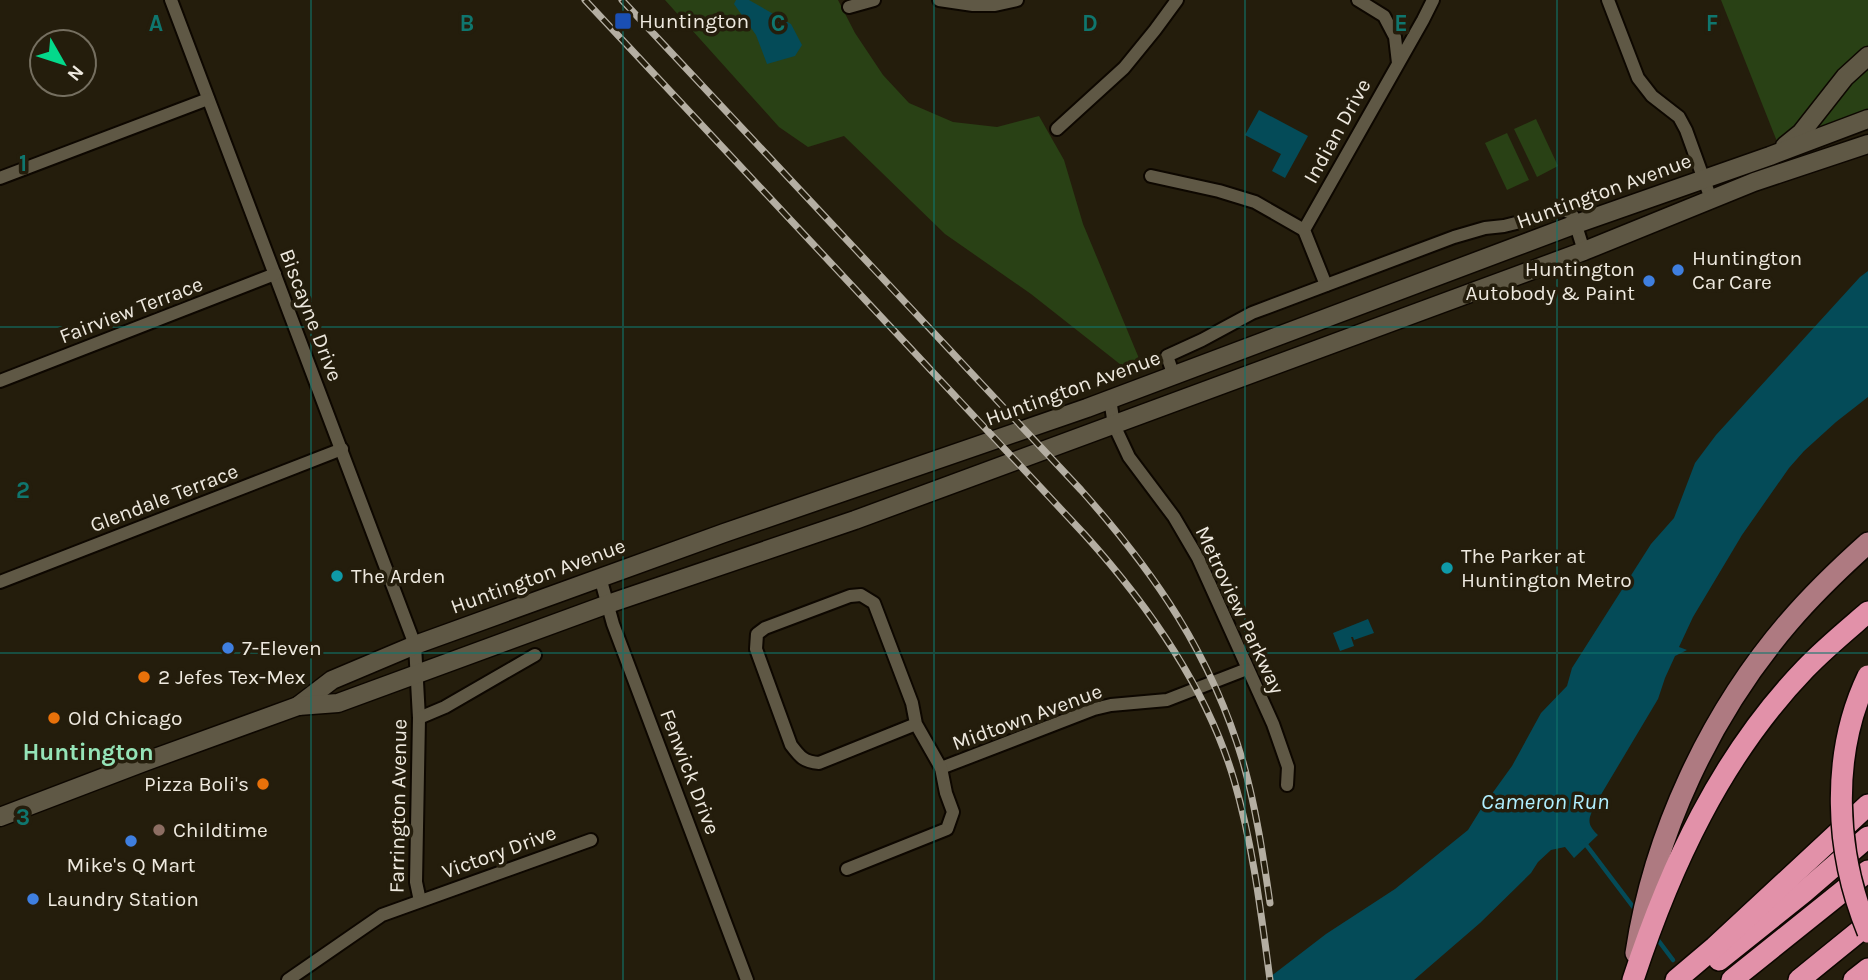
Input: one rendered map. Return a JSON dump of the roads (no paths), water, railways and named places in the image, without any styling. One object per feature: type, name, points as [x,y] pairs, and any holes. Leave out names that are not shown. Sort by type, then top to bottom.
[{"type":"highway","points":[[1633,980],[1683,850],[1702,811],[1727,770],[1753,732],[1804,670],[1868,612]]},
{"type":"highway","points":[[1868,676],[1857,703],[1842,773],[1843,828],[1849,868],[1868,932]]},
{"type":"highway","points":[[1676,980],[1868,805]]},
{"type":"highway","points":[[1693,980],[1868,837]]},
{"type":"highway","points":[[1732,980],[1868,871]]},
{"type":"highway","points":[[1799,980],[1868,924]]},
{"type":"highway","points":[[1854,980],[1868,969]]},
{"type":"main road","points":[[1770,156],[1801,133],[1845,77],[1868,57]]},
{"type":"main road","name":"Huntington Avenue","points":[[298,706],[332,680],[415,645],[600,577],[1087,408],[1576,224],[1868,119]]},
{"type":"main road","name":"Huntington Avenue","points":[[0,817],[298,706],[338,703],[608,604],[855,520],[1584,251],[1754,182],[1868,144]]},
{"type":"main road","points":[[1633,980],[1638,937],[1650,881],[1667,829],[1707,744],[1758,662],[1787,624],[1811,597],[1868,543]]},
{"type":"street","name":"Biscayne Drive","points":[[171,0],[415,645]]},
{"type":"street","points":[[849,8],[874,0]]},
{"type":"street","points":[[939,0],[973,5],[995,5],[1017,0]]},
{"type":"street","points":[[1057,130],[1124,68],[1177,0]]},
{"type":"street","points":[[1358,0],[1384,16],[1391,26],[1398,62]]},
{"type":"street","name":"Indian Drive","points":[[1304,230],[1433,0]]},
{"type":"street","points":[[1608,0],[1638,78],[1651,96],[1679,117],[1686,130],[1711,199]]},
{"type":"street","points":[[0,178],[208,99]]},
{"type":"street","points":[[1151,176],[1255,202],[1304,230],[1326,285]]},
{"type":"street","points":[[1174,376],[1167,356],[1252,313],[1454,237],[1532,219],[1562,209],[1571,213],[1584,251]]},
{"type":"street","name":"Fairview Terrace","points":[[0,381],[275,274]]},
{"type":"street","name":"Metroview Parkway","points":[[1110,399],[1114,425],[1129,457],[1186,536],[1273,724],[1288,767],[1287,785]]},
{"type":"street","points":[[1087,408],[1114,425]]},
{"type":"street","name":"Glendale Terrace","points":[[0,582],[342,449]]},
{"type":"street","name":"Fenwick Drive","points":[[600,577],[613,624],[747,980]]},
{"type":"street","points":[[847,869],[947,829],[953,812],[941,768],[916,724],[912,703],[874,603],[861,595],[850,596],[765,628],[757,634],[756,649],[791,745],[808,762],[819,763],[916,724]]},
{"type":"street","name":"Farrington Avenue","points":[[288,980],[382,915],[420,901],[416,882],[419,718],[415,645]]},
{"type":"street","points":[[419,718],[444,707],[535,655]]},
{"type":"street","name":"Midtown Avenue","points":[[941,768],[1094,709],[1167,700],[1247,670]]},
{"type":"street","name":"Victory Drive","points":[[420,901],[591,840]]},
{"type":"water","points":[[736,0],[749,0],[791,24],[802,45],[795,56],[767,64],[756,35],[734,4]]},
{"type":"water","points":[[1259,110],[1308,136],[1285,178],[1272,171],[1281,154],[1245,135]]},
{"type":"water","name":"Cameron Run","points":[[1868,271],[1868,397],[1804,451],[1742,535],[1693,617],[1679,647],[1687,650],[1675,656],[1658,699],[1596,803],[1590,824],[1598,835],[1574,858],[1565,847],[1551,850],[1480,923],[1414,980],[1266,980],[1326,934],[1395,889],[1468,830],[1512,766],[1541,713],[1567,686],[1572,668],[1651,544],[1674,518],[1695,463],[1716,435]]},
{"type":"water","points":[[1368,619],[1374,633],[1354,640],[1351,637],[1354,646],[1340,651],[1333,633]]},
{"type":"waterway","points":[[1582,842],[1637,912]]},
{"type":"waterway","points":[[1655,936],[1673,960]]},
{"type":"railway","points":[[585,0],[1085,535],[1153,619],[1192,681],[1208,713],[1234,780],[1251,854],[1270,980]]},
{"type":"railway","points":[[622,0],[1081,490],[1156,584],[1197,650],[1230,723],[1252,797],[1270,903]]},
{"type":"place","name":"Huntington","points":[[623,21]]},
{"type":"place","name":"Huntington Car Care","points":[[1678,270]]},
{"type":"place","name":"Huntington Autobody & Paint","points":[[1649,281]]},
{"type":"place","name":"The Parker at Huntington Metro","points":[[1447,568]]},
{"type":"place","name":"The Arden","points":[[337,576]]},
{"type":"place","name":"7-Eleven","points":[[228,648]]},
{"type":"place","name":"2 Jefes Tex-Mex","points":[[144,677]]},
{"type":"place","name":"Old Chicago","points":[[54,718]]},
{"type":"place","name":"Pizza Boli's","points":[[263,784]]},
{"type":"place","name":"Childtime","points":[[159,830]]},
{"type":"place","name":"Mike's Q Mart","points":[[131,841]]},
{"type":"place","name":"Laundry Station","points":[[33,899]]},
{"type":"district","name":"Huntington","points":[[88,752]]}]
